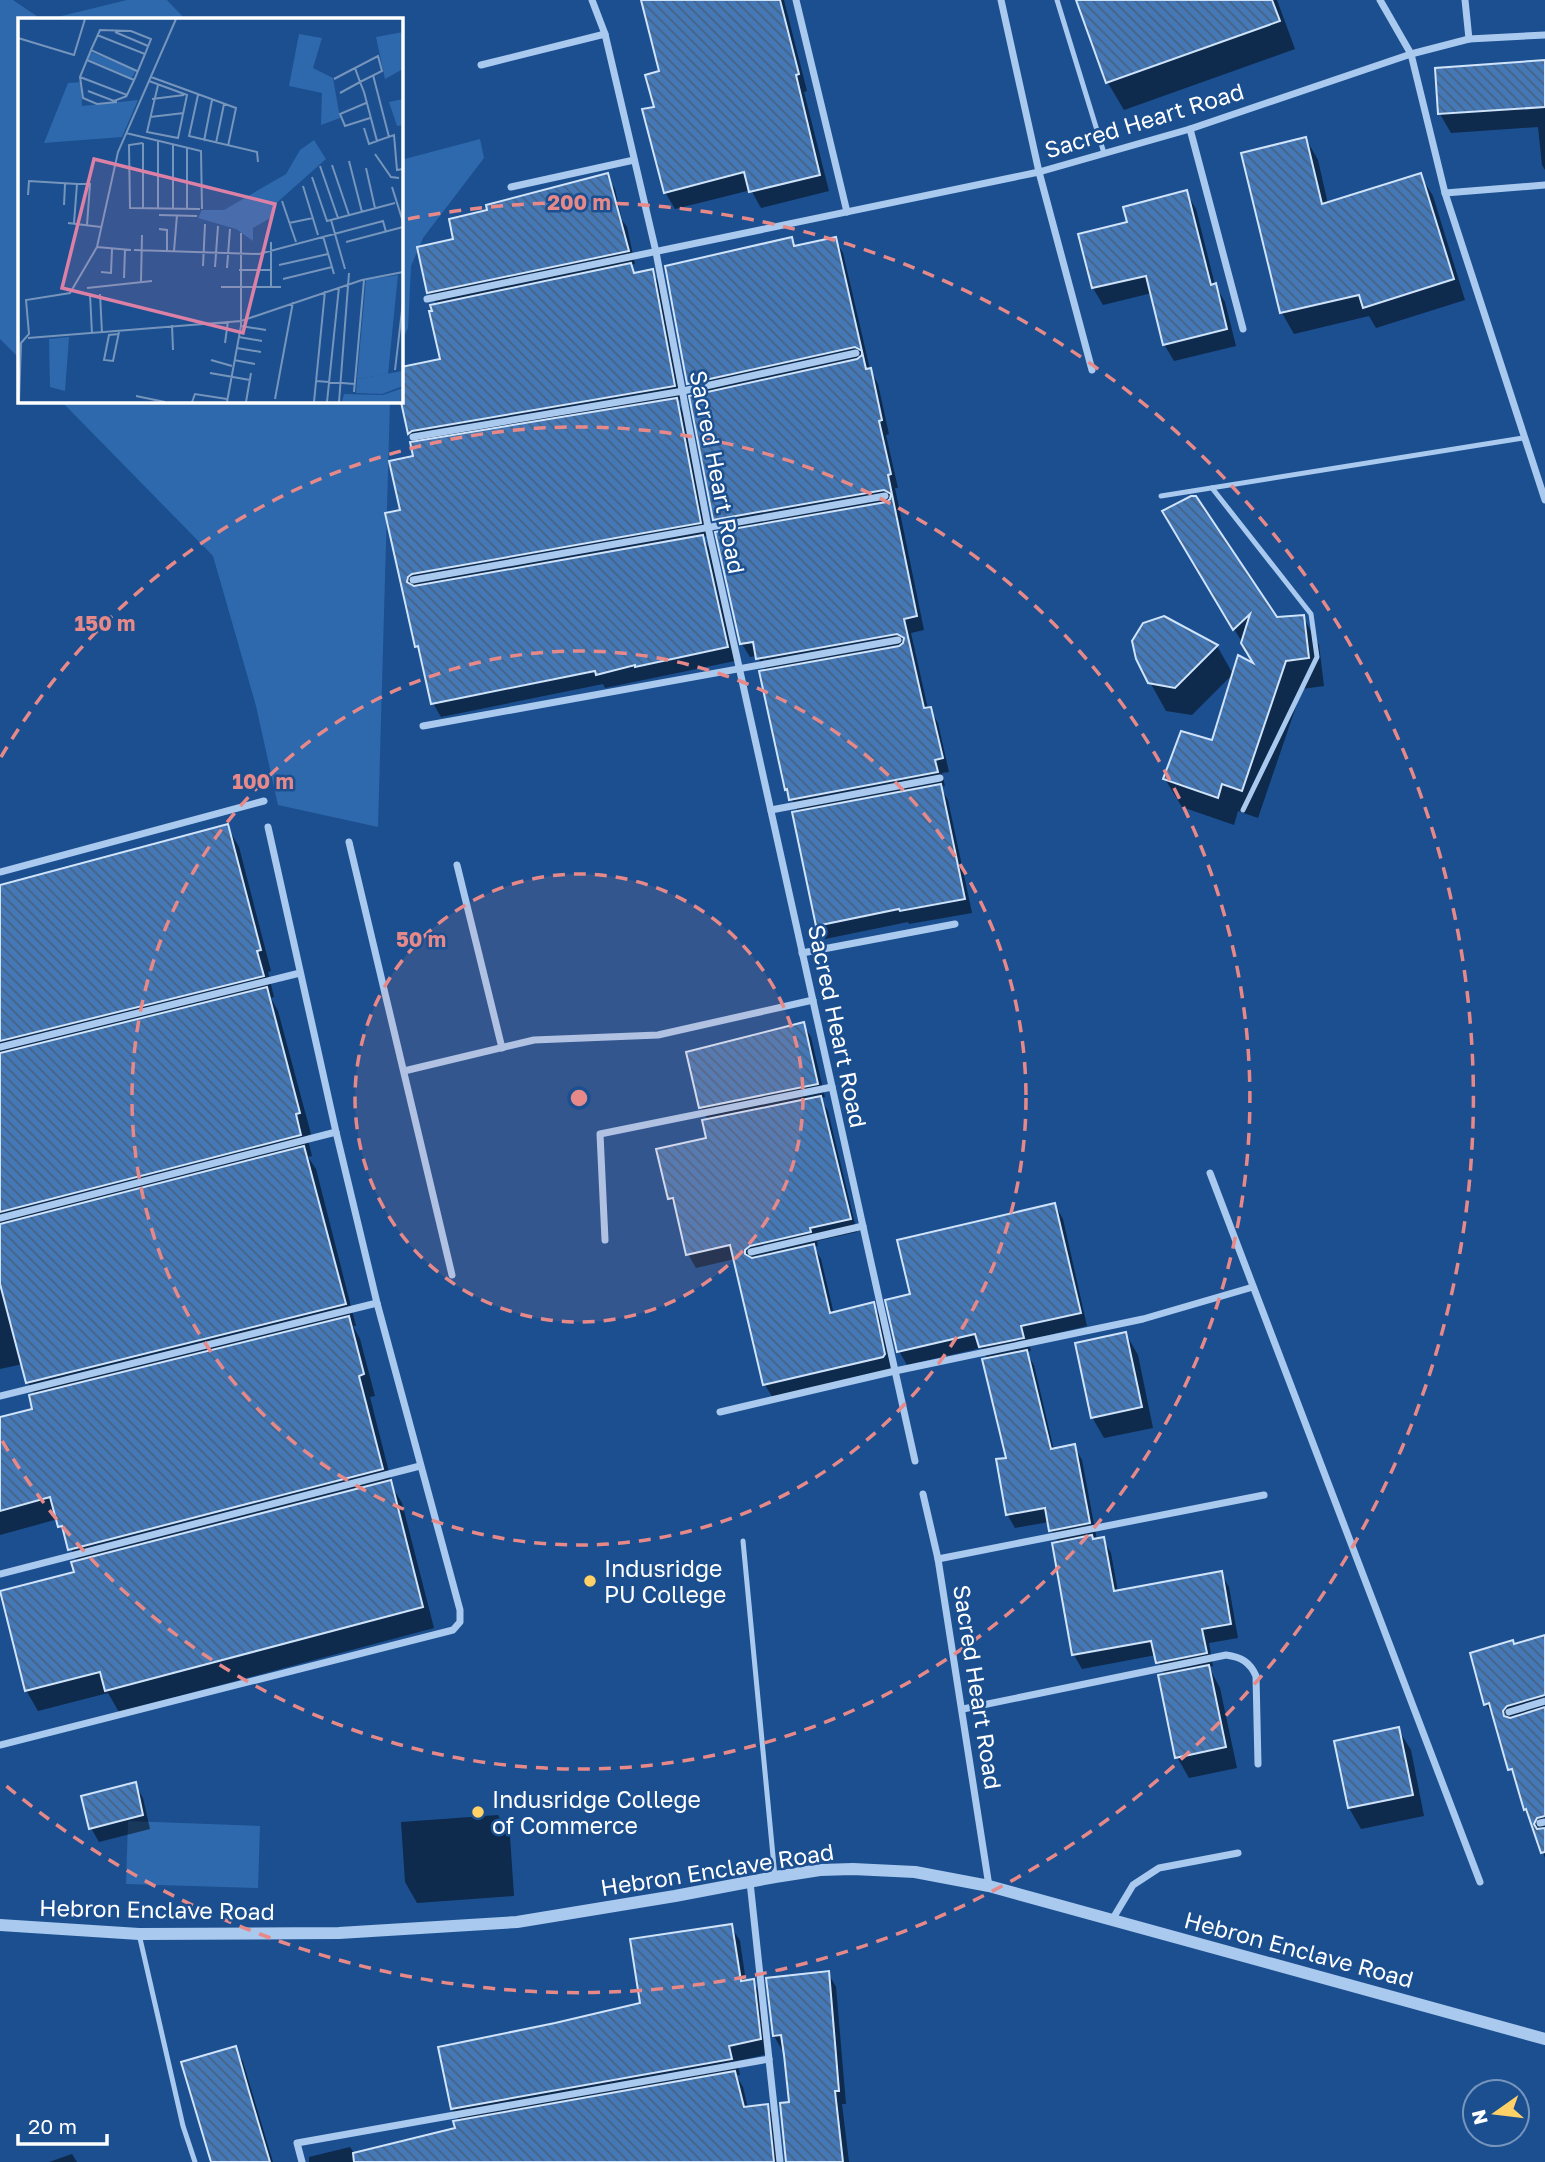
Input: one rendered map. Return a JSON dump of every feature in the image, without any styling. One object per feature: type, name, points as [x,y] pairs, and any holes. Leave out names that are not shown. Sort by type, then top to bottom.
[{"type":"street","points":[[427,299],[656,251],[605,34],[592,0]]},
{"type":"street","points":[[796,0],[847,212]]},
{"type":"street","points":[[1001,0],[1039,172],[1091,370]]},
{"type":"street","points":[[1380,0],[1410,54],[1445,193],[1545,500]]},
{"type":"street","points":[[1465,0],[1469,39]]},
{"type":"street","points":[[481,65],[605,34]]},
{"type":"street","name":"Sacred Heart Road","points":[[915,1461],[708,527],[656,251],[1039,172],[1190,129],[1410,54],[1469,39],[1545,35]]},
{"type":"street","points":[[1190,129],[1243,329]]},
{"type":"street","points":[[510,187],[634,160]]},
{"type":"street","points":[[1445,193],[1545,185]]},
{"type":"street","points":[[413,437],[683,391],[856,353]]},
{"type":"street","points":[[413,580],[885,496]]},
{"type":"street","points":[[423,726],[898,640]]},
{"type":"street","points":[[771,810],[940,778]]},
{"type":"street","points":[[0,872],[264,801]]},
{"type":"street","points":[[0,1745],[453,1630],[460,1622],[460,1610],[377,1303],[268,827]]},
{"type":"street","points":[[349,842],[452,1275]]},
{"type":"street","points":[[457,865],[502,1048]]},
{"type":"street","points":[[802,953],[955,924]]},
{"type":"street","points":[[0,1047],[300,973]]},
{"type":"street","points":[[404,1071],[534,1041],[658,1035],[813,1000]]},
{"type":"street","points":[[605,1240],[600,1135],[832,1087]]},
{"type":"street","points":[[0,1218],[336,1132]]},
{"type":"street","points":[[1210,1173],[1480,1882]]},
{"type":"street","points":[[751,1252],[863,1226]]},
{"type":"street","points":[[720,1412],[895,1371],[1143,1319],[1253,1287]]},
{"type":"street","points":[[0,1396],[377,1303]]},
{"type":"street","points":[[0,1574],[421,1466]]},
{"type":"street","name":"Sacred Heart Road","points":[[923,1494],[938,1559],[989,1886]]},
{"type":"street","points":[[938,1559],[1264,1494]]},
{"type":"street","points":[[963,1709],[1226,1655],[1236,1656],[1252,1668],[1256,1676],[1258,1763]]},
{"type":"street","points":[[1509,1712],[1545,1702]]},
{"type":"street","points":[[1112,1920],[1133,1885],[1158,1868],[1238,1853]]},
{"type":"street","name":"Hebron Enclave Road","points":[[0,1925],[139,1934],[339,1933],[517,1922],[820,1870],[880,1869],[915,1872],[989,1886],[1545,2039]]},
{"type":"street","points":[[750,1882],[780,2162]]},
{"type":"street","points":[[302,2162],[297,2143],[769,2059]]},
{"type":"lane","points":[[1057,0],[1104,153]]},
{"type":"lane","points":[[1161,496],[1523,438]]},
{"type":"lane","points":[[1212,488],[1311,614],[1317,657],[1243,810]]},
{"type":"lane","points":[[743,1542],[775,1877]]},
{"type":"lane","points":[[139,1934],[183,2126],[195,2162]]},
{"type":"shaded area","points":[[0,0],[13,0],[40,18],[18,18],[18,357],[0,339]]},
{"type":"shaded area","points":[[127,0],[167,0],[184,18],[53,18]]},
{"type":"shaded area","points":[[480,139],[484,158],[423,238],[411,266],[408,328],[402,340],[402,160]]},
{"type":"shaded area","points":[[62,402],[390,402],[378,827],[278,805],[256,706],[213,556]]},
{"type":"shaded area","points":[[128,1821],[260,1826],[258,1888],[126,1884]]},
{"type":"building","points":[[641,0],[780,0],[820,175],[749,192],[744,172],[664,193],[642,109],[654,107],[645,75],[659,71]]},
{"type":"building","points":[[1076,0],[1272,0],[1280,21],[1106,83]]},
{"type":"building","points":[[1545,60],[1545,107],[1438,114],[1435,68]]},
{"type":"building","points":[[1306,137],[1322,204],[1421,173],[1454,279],[1363,308],[1359,295],[1280,313],[1241,153]]},
{"type":"building","points":[[608,173],[629,251],[427,293],[417,247],[453,239],[449,219],[487,210],[486,205]]},
{"type":"building","points":[[1187,190],[1211,285],[1216,283],[1227,329],[1163,345],[1146,276],[1092,288],[1078,234],[1127,222],[1123,207]]},
{"type":"building","points":[[792,237],[794,246],[836,237],[862,351],[855,347],[687,384],[665,266]]},
{"type":"building","points":[[631,263],[634,273],[653,269],[675,386],[412,431],[408,434],[401,402],[402,367],[440,359],[430,305]]},
{"type":"building","points":[[862,351],[866,369],[871,368],[882,420],[879,421],[891,474],[888,475],[917,616],[904,619],[924,708],[931,707],[943,758],[935,760],[938,772],[789,800],[759,671],[899,646],[904,638],[897,634],[756,659],[753,642],[740,644],[715,532],[886,502],[891,494],[884,490],[713,520],[689,396],[857,359],[862,355]]},
{"type":"building","points":[[677,398],[701,523],[412,574],[407,582],[414,586],[703,535],[728,647],[596,675],[595,671],[431,704],[418,646],[415,647],[385,513],[400,510],[389,461],[413,456],[410,442]]},
{"type":"building","points":[[1196,496],[1277,617],[1304,615],[1309,658],[1286,661],[1242,791],[1222,784],[1218,798],[1163,779],[1181,731],[1212,740],[1238,655],[1253,663],[1241,643],[1250,614],[1233,630],[1162,511]]},
{"type":"building","points":[[1164,616],[1218,645],[1175,688],[1148,683],[1136,659],[1132,641],[1143,623]]},
{"type":"building","points":[[941,784],[965,899],[816,926],[792,812]]},
{"type":"building","points":[[228,824],[261,950],[257,951],[264,976],[0,1041],[0,885]]},
{"type":"building","points":[[267,987],[300,1113],[296,1114],[301,1135],[0,1212],[0,1053]]},
{"type":"building","points":[[804,1022],[818,1084],[699,1108],[686,1052]]},
{"type":"building","points":[[821,1096],[851,1219],[810,1228],[811,1232],[750,1246],[745,1250],[745,1254],[752,1258],[814,1244],[830,1313],[874,1302],[885,1354],[883,1357],[763,1385],[730,1245],[686,1255],[673,1198],[668,1199],[656,1149],[706,1138],[702,1120]]},
{"type":"building","points":[[304,1146],[346,1304],[26,1383],[0,1284],[0,1224]]},
{"type":"building","points":[[1055,1203],[1081,1313],[1021,1326],[1024,1338],[979,1347],[975,1334],[897,1352],[885,1300],[910,1294],[897,1240]]},
{"type":"building","points":[[349,1316],[364,1374],[359,1376],[383,1469],[68,1550],[50,1497],[0,1511],[0,1417],[32,1409],[29,1395]]},
{"type":"building","points":[[1126,1332],[1142,1407],[1091,1418],[1075,1343]]},
{"type":"building","points":[[1027,1350],[1051,1449],[1075,1444],[1090,1523],[1049,1531],[1045,1508],[1006,1515],[996,1459],[1006,1458],[982,1359]]},
{"type":"building","points":[[391,1480],[423,1607],[105,1691],[100,1672],[25,1691],[0,1591],[74,1572],[71,1562]]},
{"type":"building","points":[[1092,1535],[1093,1539],[1104,1537],[1114,1591],[1222,1571],[1231,1624],[1202,1629],[1207,1653],[1156,1663],[1151,1641],[1072,1655],[1052,1543]]},
{"type":"building","points":[[1545,1635],[1545,1695],[1507,1706],[1503,1711],[1504,1716],[1510,1718],[1545,1707],[1545,1816],[1537,1818],[1534,1824],[1537,1829],[1545,1828],[1545,1852],[1541,1853],[1512,1769],[1508,1770],[1489,1703],[1484,1705],[1470,1653],[1513,1640],[1514,1644]]},
{"type":"building","points":[[1209,1665],[1226,1747],[1175,1758],[1158,1675]]},
{"type":"building","points":[[1399,1727],[1413,1795],[1348,1808],[1334,1741]]},
{"type":"building","points":[[136,1782],[143,1815],[89,1829],[81,1796]]},
{"type":"building","points":[[732,1924],[741,1981],[754,1979],[761,2039],[729,2046],[732,2059],[451,2109],[438,2047],[640,2003],[630,1939]]},
{"type":"building","points":[[829,1971],[839,2091],[835,2091],[843,2162],[786,2162],[780,2103],[789,2102],[784,2055],[781,2035],[773,2036],[766,1978]]},
{"type":"building","points":[[236,2046],[270,2162],[211,2162],[181,2062]]},
{"type":"building","points":[[735,2071],[744,2107],[768,2104],[774,2162],[354,2162],[353,2153],[455,2128],[453,2121]]},
{"type":"place","name":"Indusridge PU College","points":[[590,1581]]},
{"type":"place","name":"Indusridge College of Commerce","points":[[478,1812]]}]
